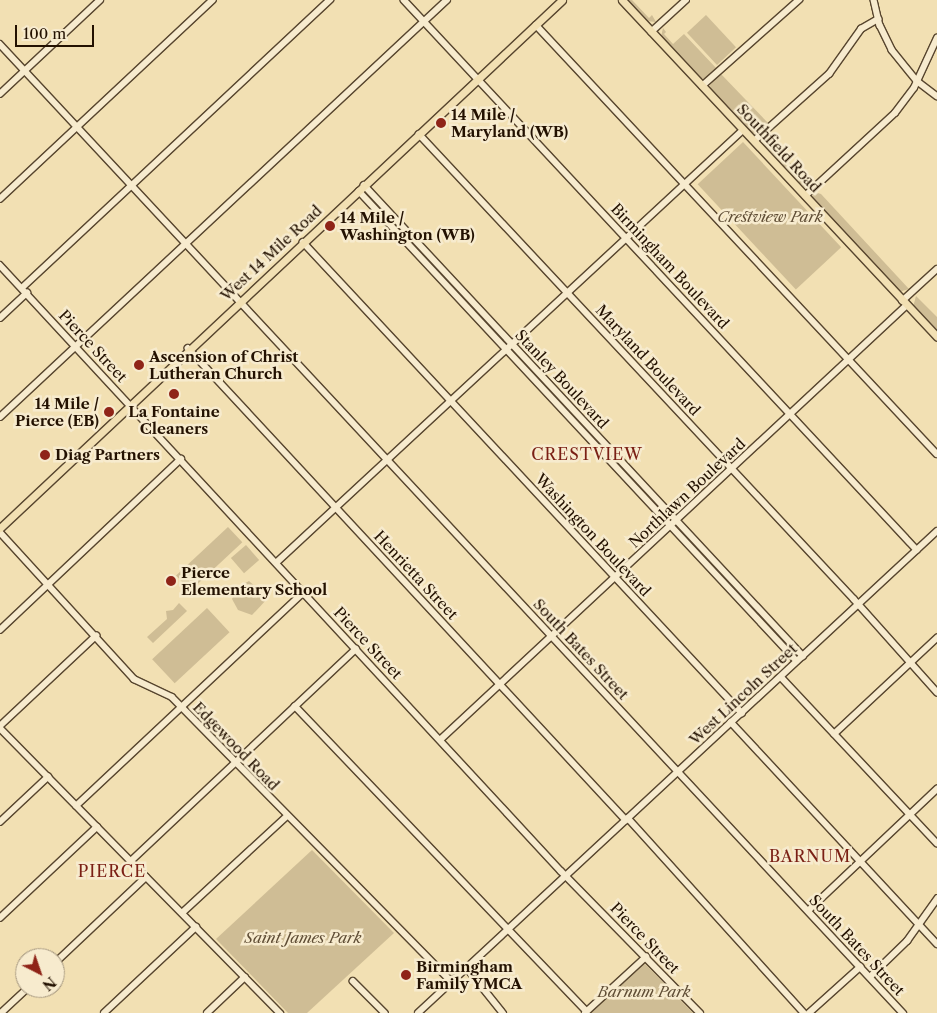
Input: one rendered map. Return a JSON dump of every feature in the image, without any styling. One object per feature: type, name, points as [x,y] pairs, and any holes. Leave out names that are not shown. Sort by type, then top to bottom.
[{"type":"main road","name":"West 14 Mile Road","points":[[0,528],[129,403],[562,0]]},
{"type":"main road","name":"Southfield Road","points":[[622,0],[937,337]]},
{"type":"street","points":[[0,94],[100,0]]},
{"type":"street","points":[[0,199],[212,0]]},
{"type":"street","points":[[0,318],[24,291],[132,185],[330,0]]},
{"type":"street","name":"Birmingham Boulevard","points":[[404,0],[917,550]]},
{"type":"street","points":[[0,417],[447,0]]},
{"type":"street","points":[[651,32],[686,0]]},
{"type":"street","points":[[702,86],[799,0]]},
{"type":"street","points":[[874,0],[878,19],[892,50],[917,81],[937,96]]},
{"type":"street","points":[[754,142],[829,74],[862,30],[878,19]]},
{"type":"street","points":[[536,25],[937,454]]},
{"type":"street","points":[[805,196],[886,123],[917,81],[937,38]]},
{"type":"street","name":"South Bates Street","points":[[0,44],[241,300],[903,1013]]},
{"type":"street","points":[[277,562],[743,130]]},
{"type":"street","name":"Maryland Boulevard","points":[[419,134],[732,468],[937,692]]},
{"type":"street","name":"Stanley Boulevard","points":[[362,188],[597,435],[797,661]]},
{"type":"street","name":"Washington Boulevard","points":[[303,242],[742,713]]},
{"type":"street","name":"Pierce Street","points":[[0,266],[181,458],[566,876],[700,1013]]},
{"type":"street","name":"Stanley Boulevard","points":[[437,268],[507,349],[591,440],[674,523]]},
{"type":"street","name":"Northlawn Boulevard","points":[[440,740],[849,360],[937,269]]},
{"type":"street","name":"Henrietta Street","points":[[188,348],[627,819],[804,1013]]},
{"type":"street","points":[[591,440],[597,435]]},
{"type":"street","points":[[0,630],[181,458]]},
{"type":"street","name":"Edgewood Road","points":[[0,532],[134,679],[166,694],[181,708],[452,982]]},
{"type":"street","name":"West Lincoln Street","points":[[418,1013],[937,532]]},
{"type":"street","name":"Stanley Boulevard","points":[[730,584],[802,656]]},
{"type":"street","points":[[76,806],[304,592]]},
{"type":"street","points":[[96,636],[0,727],[280,1013]]},
{"type":"street","points":[[834,734],[937,638]]},
{"type":"street","points":[[131,861],[356,649]]},
{"type":"street","points":[[780,677],[937,843]]},
{"type":"street","points":[[295,706],[509,928],[586,1012],[646,957]]},
{"type":"street","points":[[731,722],[937,944]]},
{"type":"street","points":[[0,822],[48,777]]},
{"type":"street","points":[[808,911],[937,789]]},
{"type":"street","points":[[182,913],[286,816]]},
{"type":"street","points":[[0,918],[97,827]]},
{"type":"street","points":[[65,954],[146,877]]},
{"type":"street","points":[[870,977],[907,942],[937,899]]},
{"type":"street","points":[[104,1013],[196,927]]},
{"type":"street","points":[[809,1013],[860,966]]},
{"type":"street","points":[[466,968],[503,1013]]},
{"type":"street","points":[[206,1013],[245,977]]},
{"type":"street","points":[[353,980],[385,1013]]},
{"type":"street","points":[[1,1013],[17,998]]},
{"type":"street","points":[[425,1006],[431,1013]]},
{"type":"green space","points":[[628,0],[632,0],[649,18],[652,15],[656,22],[646,21]]},
{"type":"green space","points":[[706,15],[736,47],[717,65],[687,33]]},
{"type":"green space","points":[[663,28],[666,32],[664,34],[673,44],[684,34],[717,69],[705,79],[698,78],[661,37]]},
{"type":"green space","points":[[720,73],[769,124],[757,134],[750,133],[711,92],[710,85]]},
{"type":"green space","points":[[763,137],[769,138],[811,187],[801,188],[762,147]]},
{"type":"green space","name":"Crestview Park","points":[[743,142],[841,247],[796,290],[698,184]]},
{"type":"green space","points":[[814,192],[821,194],[909,289],[899,292],[812,199]]},
{"type":"green space","points":[[916,296],[937,317],[937,333],[913,307]]},
{"type":"green space","points":[[228,527],[242,542],[190,591],[176,575]]},
{"type":"green space","points":[[246,545],[259,560],[244,573],[231,558]]},
{"type":"green space","points":[[249,581],[268,598],[252,615],[238,610],[232,599],[238,587]]},
{"type":"green space","points":[[179,603],[187,611],[153,643],[147,637],[167,619],[166,611],[173,610]]},
{"type":"green space","points":[[207,608],[230,632],[175,683],[152,659]]},
{"type":"green space","name":"Saint James Park","points":[[312,850],[394,933],[307,1013],[288,1013],[216,939]]},
{"type":"green space","name":"Barnum Park","points":[[645,964],[693,1013],[590,1013],[642,965]]},
{"type":"place","name":"14 Mile / Maryland (WB)","points":[[441,123]]},
{"type":"place","name":"14 Mile / Washington (WB)","points":[[330,226]]},
{"type":"place","name":"Ascension of Christ Lutheran Church","points":[[139,365]]},
{"type":"place","name":"La Fontaine Cleaners","points":[[174,394]]},
{"type":"place","name":"14 Mile / Pierce (EB)","points":[[109,412]]},
{"type":"place","name":"Diag Partners","points":[[45,455]]},
{"type":"place","name":"Pierce Elementary School","points":[[171,581]]},
{"type":"place","name":"Birmingham Family YMCA","points":[[406,975]]},
{"type":"district","name":"CRESTVIEW","points":[[587,454]]},
{"type":"district","name":"BARNUM","points":[[810,856]]},
{"type":"district","name":"PIERCE","points":[[112,871]]}]
